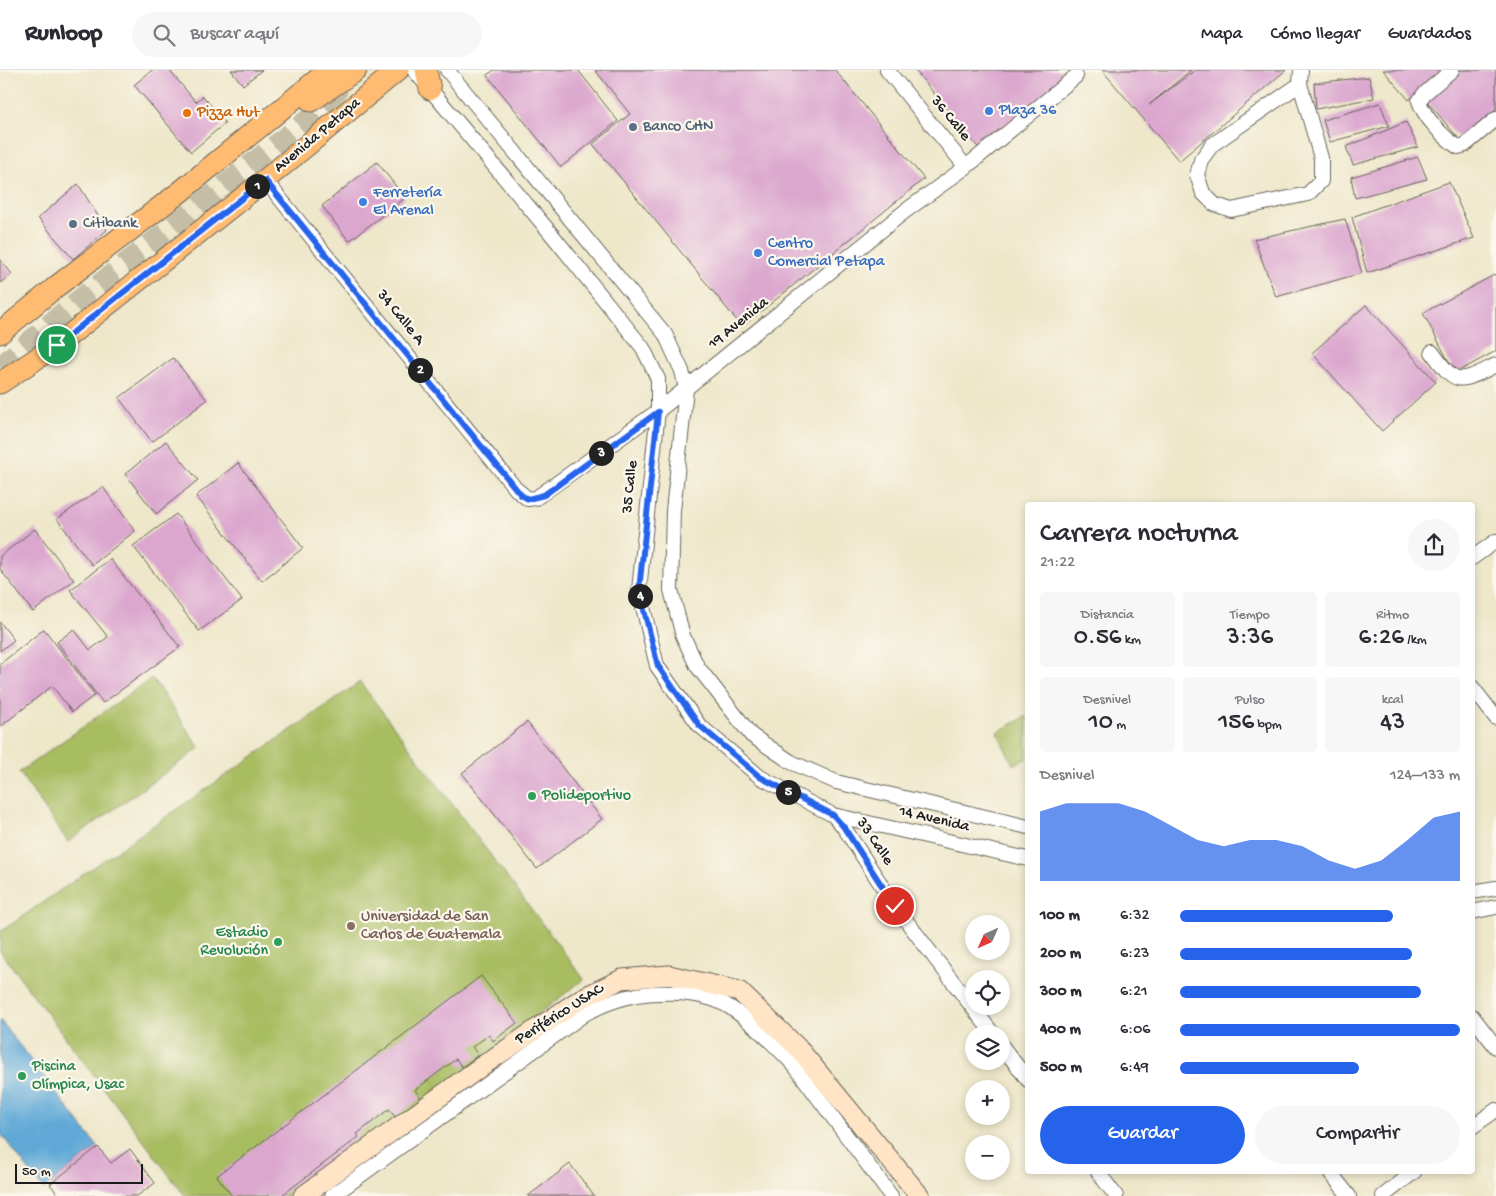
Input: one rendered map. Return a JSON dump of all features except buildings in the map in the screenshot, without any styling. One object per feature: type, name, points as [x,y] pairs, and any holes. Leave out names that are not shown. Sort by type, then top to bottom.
[{"type":"main road","points":[[0,333],[57,286],[180,192],[329,70]]},
{"type":"main road","points":[[57,286],[134,244],[319,96],[356,70]]},
{"type":"main road","name":"Avenida Petapa","points":[[0,383],[57,345],[265,180],[398,70]]},
{"type":"street","name":"35 Calle","points":[[414,70],[428,80],[643,348],[658,379],[658,412],[639,590],[658,666],[699,725],[760,777],[833,815]]},
{"type":"street","points":[[447,70],[665,334],[682,371],[686,389]]},
{"type":"street","name":"36 Calle","points":[[887,70],[966,167]]},
{"type":"street","points":[[1300,84],[1212,145],[1206,152],[1201,160],[1197,175],[1204,193],[1214,204],[1231,210],[1250,208],[1308,194],[1321,181],[1321,158],[1300,84],[1301,70]]},
{"type":"street","points":[[1452,70],[1424,94],[1419,101],[1422,109],[1451,142],[1458,147],[1465,145],[1496,119]]},
{"type":"street","name":"19 Avenida","points":[[528,499],[544,495],[658,412],[904,212],[966,167],[1076,76]]},
{"type":"street","name":"34 Calle A","points":[[265,180],[516,489],[528,499]]},
{"type":"street","points":[[1432,352],[1446,372],[1454,378],[1462,380],[1496,365]]},
{"type":"street","name":"14 Avenida","points":[[686,389],[673,511],[671,590],[682,636],[697,666],[751,735],[791,762],[836,782],[1025,826]]},
{"type":"street","points":[[1475,556],[1496,541]]},
{"type":"street","points":[[1475,691],[1496,718]]},
{"type":"street","name":"14 Avenida","points":[[833,815],[1025,858]]},
{"type":"street","name":"33 Calle","points":[[833,815],[843,826],[895,906],[985,1025]]},
{"type":"street","points":[[1475,892],[1496,888]]},
{"type":"street","points":[[1475,911],[1496,907]]},
{"type":"street","name":"Periférico USAC","points":[[303,1196],[482,1066],[582,998],[622,979],[669,975],[739,991],[798,1048],[920,1196]]},
{"type":"street","name":"Periférico USAC","points":[[332,1196],[586,1013],[615,1000],[657,992],[701,998],[730,1008],[779,1050],[794,1065],[891,1196]]},
{"type":"street","points":[[1475,1020],[1496,1047]]},
{"type":"street","points":[[1010,1057],[1025,1076]]},
{"type":"street","points":[[1475,1126],[1496,1110]]},
{"type":"street","points":[[1100,1174],[1116,1196]]},
{"type":"street","points":[[1332,1174],[1349,1196]]},
{"type":"street","points":[[1383,1196],[1411,1174]]},
{"type":"green space","points":[[152,678],[200,748],[68,842],[19,772]]},
{"type":"green space","name":"Estadio Revolución","points":[[360,682],[584,979],[477,1062],[294,1196],[185,1196],[0,951],[0,932]]},
{"type":"green space","points":[[1025,717],[1025,759],[1013,765],[997,732]]},
{"type":"water","name":"Piscina Olímpica, Usac","points":[[0,1020],[98,1147],[43,1189],[0,1133]]},
{"type":"tunnel","points":[[0,367],[65,311],[315,114],[337,91],[332,76]]},
{"type":"place","name":"Plaza 36","points":[[989,111]]},
{"type":"place","name":"Pizza Hut","points":[[187,113]]},
{"type":"place","name":"Banco CHN","points":[[633,127]]},
{"type":"place","name":"Ferretería El Arenal","points":[[363,202]]},
{"type":"place","name":"Citibank","points":[[73,224]]},
{"type":"place","name":"Centro Comercial Petapa","points":[[758,253]]},
{"type":"place","name":"Polideportivo","points":[[532,796]]},
{"type":"place","name":"Universidad de San Carlos de Guatemala","points":[[351,926]]},
{"type":"place","name":"Estadio Revolución","points":[[278,942]]},
{"type":"place","name":"Piscina Olímpica, Usac","points":[[22,1076]]},
{"type":"route","points":[[57,345],[265,180],[521,495],[528,499],[544,495],[658,412],[639,590],[658,666],[699,725],[760,777],[833,815],[843,826],[895,906]]}]
